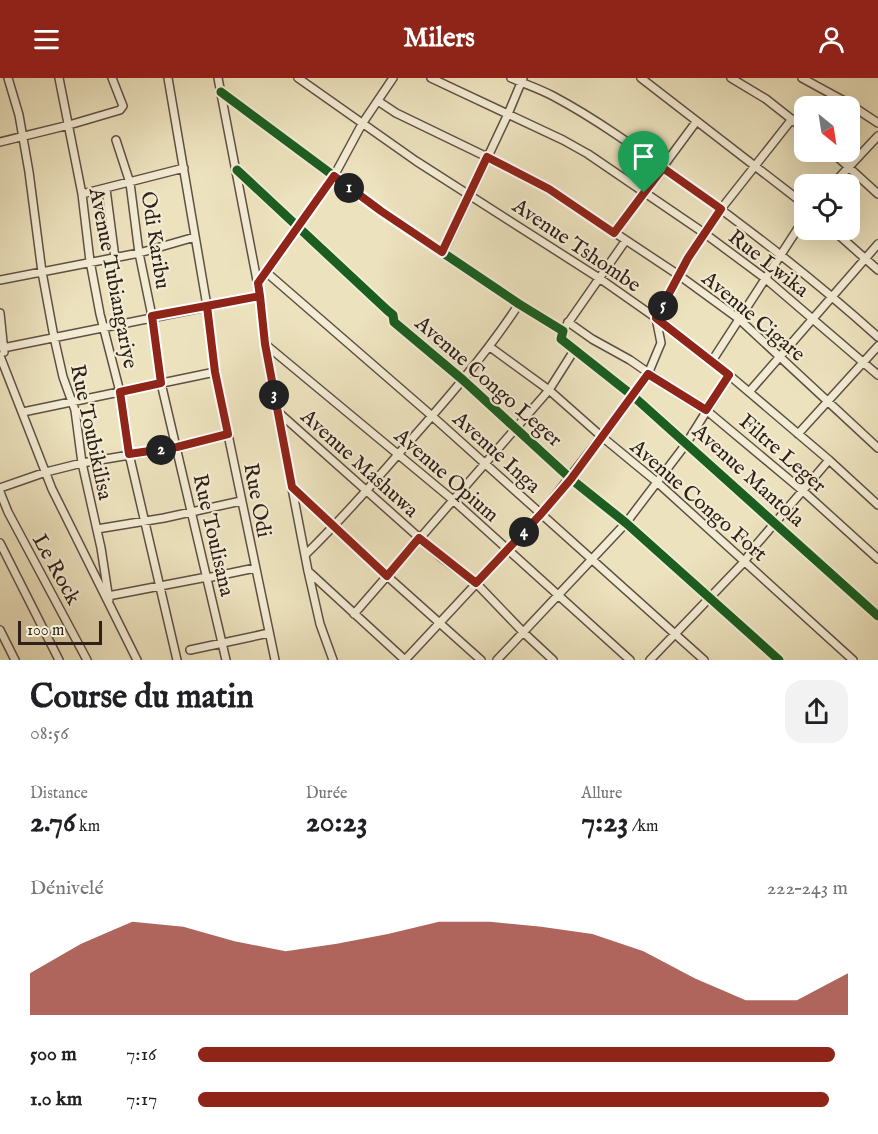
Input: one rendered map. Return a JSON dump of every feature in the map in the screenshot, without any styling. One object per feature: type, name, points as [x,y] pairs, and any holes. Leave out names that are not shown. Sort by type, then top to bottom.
[{"type":"street","name":"Rue Toubikilisa","points":[[8,78],[19,115],[42,272],[54,337],[63,377],[72,401],[82,463],[102,548],[108,598]]},
{"type":"street","name":"Avenue Tubiangariye","points":[[59,78],[82,194],[90,261],[103,327],[120,392],[129,454],[177,660]]},
{"type":"street","points":[[0,142],[69,125],[122,108],[112,78]]},
{"type":"street","name":"Rue Odi","points":[[168,78],[207,306],[215,372],[275,660]]},
{"type":"street","points":[[218,78],[258,283],[265,344],[308,571],[320,624],[333,660]]},
{"type":"street","points":[[220,89],[227,78]]},
{"type":"street","name":"Avenue Tshombe","points":[[298,78],[416,161],[599,278],[656,318],[729,375],[829,460],[878,506]]},
{"type":"street","points":[[258,283],[334,176],[362,124],[393,78]]},
{"type":"street","name":"Rue Lwika","points":[[431,78],[588,154],[704,233],[766,279],[878,375]]},
{"type":"street","points":[[511,78],[522,80],[600,124],[663,168],[781,254],[833,296],[878,337]]},
{"type":"street","points":[[641,78],[794,196]]},
{"type":"street","points":[[308,571],[405,660],[541,514],[571,479],[648,374],[661,343],[656,318],[688,258],[721,209],[792,119],[766,99],[731,78]]},
{"type":"street","points":[[802,78],[878,123]]},
{"type":"street","points":[[442,252],[522,80]]},
{"type":"street","name":"Avenue Mantola","points":[[220,89],[381,211],[563,331],[560,338],[633,396],[878,616]]},
{"type":"street","name":"Avenue Cigare","points":[[378,101],[396,113],[549,189],[680,276],[739,319],[878,448]]},
{"type":"street","points":[[614,233],[696,122]]},
{"type":"street","points":[[842,174],[878,136]]},
{"type":"street","name":"Odi Karibu","points":[[116,140],[130,183],[139,253],[152,316],[161,383]]},
{"type":"street","points":[[844,162],[878,194]]},
{"type":"street","points":[[82,194],[184,168]]},
{"type":"street","name":"Avenue Congo Leger","points":[[237,171],[393,315],[394,322],[517,427],[571,479],[626,524],[779,660]]},
{"type":"street","points":[[106,189],[115,258]]},
{"type":"street","points":[[712,362],[794,234]]},
{"type":"street","points":[[0,280],[139,253],[195,237]]},
{"type":"street","points":[[563,331],[626,240]]},
{"type":"street","points":[[844,240],[878,270]]},
{"type":"street","points":[[749,392],[878,244]]},
{"type":"street","name":"Avenue Inga","points":[[266,272],[432,416],[704,660]]},
{"type":"street","points":[[2,352],[54,337],[260,296]]},
{"type":"street","points":[[305,555],[366,491],[463,380],[490,347],[519,304]]},
{"type":"street","points":[[0,313],[5,368],[52,489],[137,660]]},
{"type":"street","name":"Filtre Leger","points":[[568,322],[706,410],[803,491],[878,559]]},
{"type":"street","name":"Avenue Opium","points":[[265,344],[453,500],[630,660]]},
{"type":"street","points":[[798,434],[878,346]]},
{"type":"street","name":"Avenue Congo Fort","points":[[490,347],[549,390],[658,483],[853,660]]},
{"type":"street","points":[[354,614],[549,390],[575,349]]},
{"type":"street","points":[[23,412],[215,372]]},
{"type":"street","points":[[497,660],[626,524],[686,444],[729,375]]},
{"type":"street","name":"Rue Toulisana","points":[[161,383],[226,660]]},
{"type":"street","name":"Avenue Mashuwa","points":[[278,411],[419,538],[476,583],[553,660]]},
{"type":"street","points":[[0,490],[46,472],[82,463],[177,447],[228,434]]},
{"type":"street","points":[[650,660],[711,599],[829,460]]},
{"type":"street","points":[[292,487],[481,660]]},
{"type":"street","name":"Le Rock","points":[[0,490],[13,522],[87,660]]},
{"type":"street","points":[[97,529],[144,520],[164,519],[241,501]]},
{"type":"street","points":[[0,543],[59,660]]},
{"type":"street","points":[[108,598],[255,568]]},
{"type":"street","points":[[0,630],[15,660]]},
{"type":"street","points":[[190,650],[269,633]]},
{"type":"cycle path","points":[[221,92],[381,211],[563,331],[561,339],[633,396],[878,616]]},
{"type":"cycle path","points":[[237,170],[393,315],[394,322],[463,380],[571,479],[626,523],[779,660]]},
{"type":"route","points":[[644,193],[614,233],[549,189],[487,157],[442,252],[334,176],[258,283],[260,296],[207,306],[215,372],[228,434],[177,447],[129,454],[120,392],[161,383],[152,316],[260,296],[265,344],[292,487],[387,576],[419,538],[476,583],[571,479],[648,374],[706,410],[729,375],[656,318],[688,258],[721,209],[663,168],[644,193]]}]
